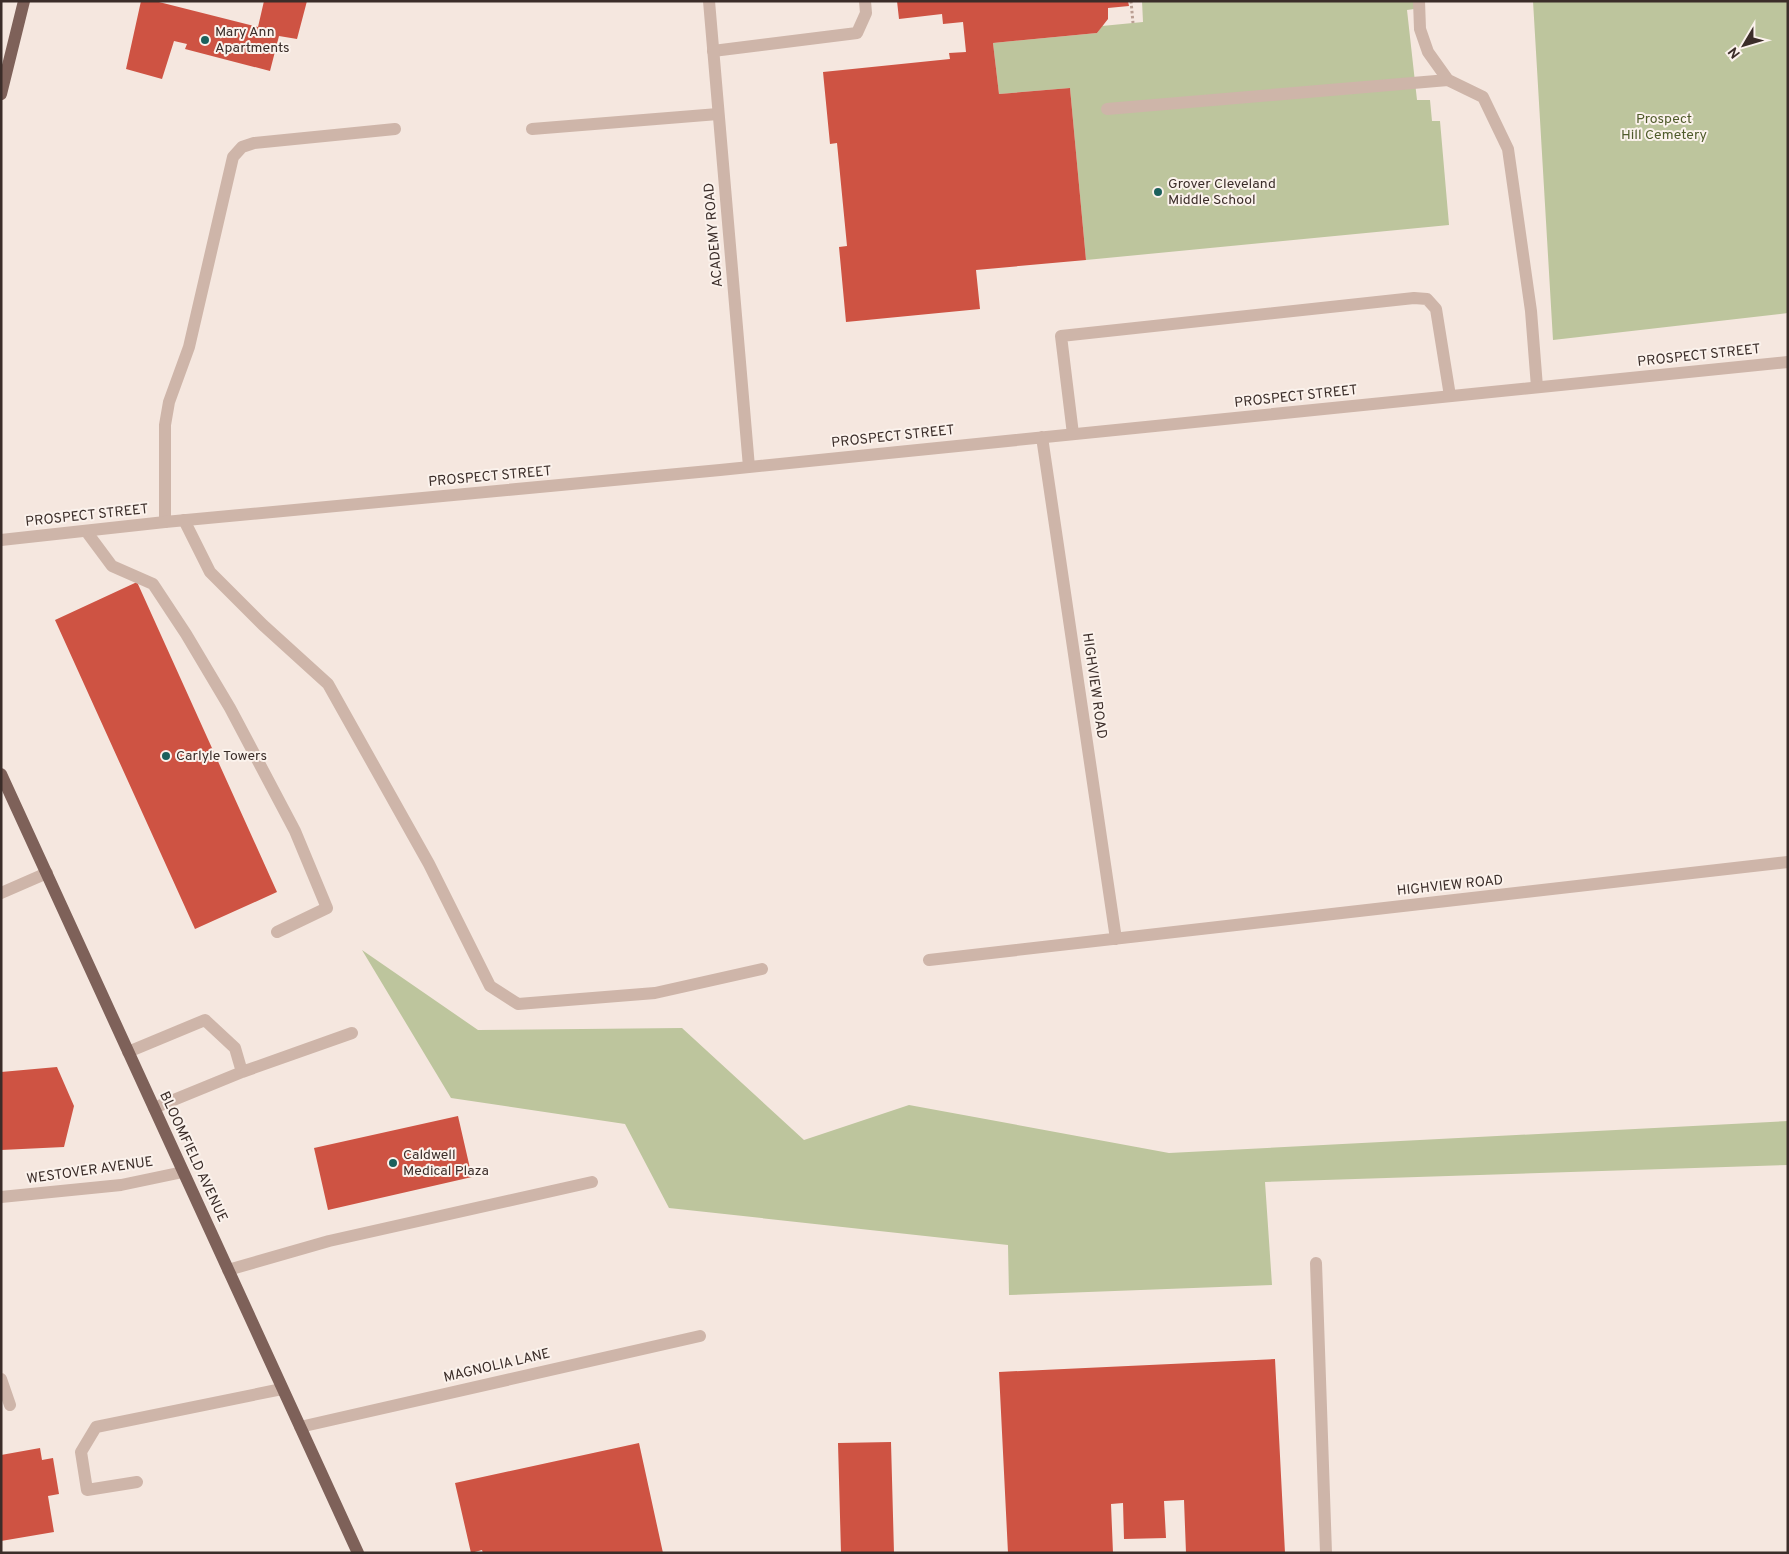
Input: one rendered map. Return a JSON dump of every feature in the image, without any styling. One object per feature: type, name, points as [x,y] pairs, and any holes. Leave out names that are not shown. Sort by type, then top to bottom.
[{"type":"main road","points":[[1,94],[24,1]]},
{"type":"main road","name":"BLOOMFIELD AVENUE","points":[[1,774],[358,1553]]},
{"type":"street","name":"ACADEMY ROAD","points":[[709,1],[748,467]]},
{"type":"street","points":[[713,51],[857,33],[866,13],[864,1]]},
{"type":"street","points":[[1419,1],[1420,28],[1428,52],[1448,80]]},
{"type":"street","points":[[1107,110],[1448,80],[1483,96],[1508,150],[1531,311],[1538,387]]},
{"type":"street","points":[[532,129],[718,114]]},
{"type":"street","points":[[165,522],[165,424],[169,402],[189,346],[233,157],[242,147],[254,143],[395,129]]},
{"type":"street","points":[[1073,434],[1060,336],[1414,298],[1428,299],[1436,309],[1450,396]]},
{"type":"street","name":"PROSPECT STREET","points":[[1,540],[184,520],[748,467],[1788,362]]},
{"type":"street","name":"HIGHVIEW ROAD","points":[[1042,437],[1116,939]]},
{"type":"street","points":[[184,520],[210,572],[263,625],[328,684],[429,864],[490,986],[518,1004],[655,993],[762,968]]},
{"type":"street","points":[[86,531],[112,566],[154,584],[230,708],[294,831],[327,908],[278,932]]},
{"type":"street","name":"HIGHVIEW ROAD","points":[[929,960],[1788,862]]},
{"type":"street","points":[[1,893],[47,873]]},
{"type":"street","points":[[128,1052],[205,1020],[235,1048],[242,1072]]},
{"type":"street","points":[[154,1108],[242,1072],[352,1033]]},
{"type":"street","name":"WESTOVER AVENUE","points":[[1,1197],[121,1185],[183,1172]]},
{"type":"street","points":[[228,1270],[329,1242],[592,1182]]},
{"type":"street","points":[[1316,1263],[1326,1553]]},
{"type":"street","name":"MAGNOLIA LANE","points":[[300,1427],[700,1336]]},
{"type":"street","points":[[1,1379],[10,1405]]},
{"type":"street","points":[[137,1482],[87,1490],[80,1452],[96,1427],[282,1389]]},
{"type":"path","points":[[1131,1],[1133,23]]},
{"type":"green space","points":[[1142,1],[1414,1],[1414,9],[1407,10],[1417,100],[1430,100],[1432,121],[1440,121],[1449,225],[1086,260],[1070,88],[999,94],[993,43],[1097,33],[1102,26],[1143,22]]},
{"type":"green space","name":"Prospect Hill Cemetery","points":[[1533,1],[1788,1],[1788,313],[1553,340]]},
{"type":"green space","points":[[362,950],[478,1030],[682,1028],[804,1140],[909,1105],[1169,1153],[1788,1121],[1788,1165],[1265,1182],[1272,1285],[1009,1295],[1008,1245],[669,1208],[625,1124],[451,1098]]},
{"type":"building","name":"Mary Ann Apartments","points":[[141,1],[155,1],[258,27],[264,1],[307,1],[297,39],[279,36],[270,71],[185,49],[187,44],[174,41],[162,79],[126,69]]},
{"type":"building","points":[[897,1],[1128,1],[1129,6],[1108,8],[1108,19],[1097,33],[993,43],[999,94],[1070,88],[1086,260],[976,270],[980,309],[846,322],[839,247],[847,246],[837,143],[830,144],[823,72],[950,59],[949,53],[966,52],[963,22],[943,24],[942,14],[899,19]]},
{"type":"building","name":"Carlyle Towers","points":[[137,582],[277,892],[195,929],[55,620]]},
{"type":"building","points":[[57,1067],[74,1106],[64,1147],[1,1150],[1,1072]]},
{"type":"building","name":"Caldwell Medical Plaza","points":[[458,1116],[472,1177],[328,1210],[314,1148]]},
{"type":"building","points":[[1275,1359],[1285,1553],[1186,1553],[1184,1500],[1164,1501],[1166,1538],[1124,1539],[1123,1503],[1111,1504],[1113,1553],[1008,1553],[999,1372]]},
{"type":"building","points":[[891,1442],[894,1553],[841,1553],[838,1443]]},
{"type":"building","points":[[639,1443],[663,1553],[483,1553],[482,1550],[471,1553],[455,1483]]},
{"type":"building","points":[[40,1448],[42,1460],[53,1458],[59,1494],[48,1496],[54,1532],[1,1541],[1,1455]]},
{"type":"place","name":"Mary Ann Apartments","points":[[205,40]]},
{"type":"place","name":"Grover Cleveland Middle School","points":[[1158,192]]},
{"type":"place","name":"Carlyle Towers","points":[[166,756]]},
{"type":"place","name":"Caldwell Medical Plaza","points":[[393,1163]]}]
